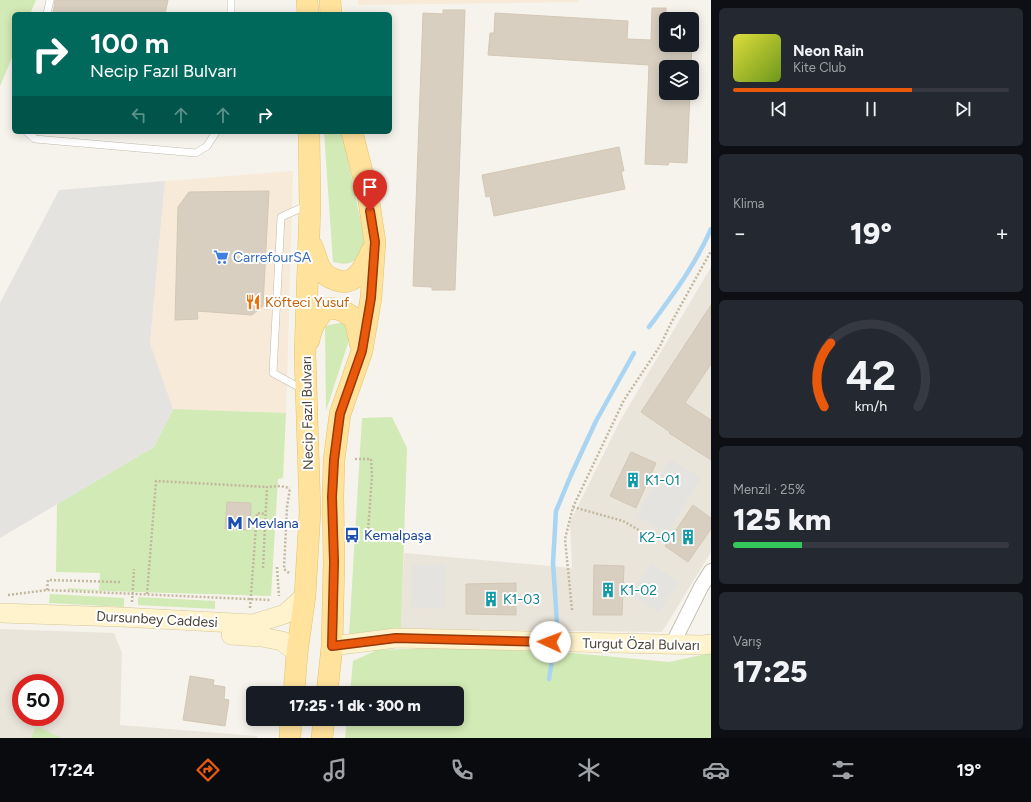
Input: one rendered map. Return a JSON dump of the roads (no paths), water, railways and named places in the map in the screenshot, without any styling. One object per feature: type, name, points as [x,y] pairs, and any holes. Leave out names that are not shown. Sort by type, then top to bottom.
[{"type":"main road","points":[[308,0],[308,12]]},
{"type":"main road","points":[[330,0],[331,12]]},
{"type":"main road","name":"Necip Fazıl Bulvarı","points":[[295,686],[297,653],[306,596],[310,511],[306,391],[310,204],[309,134]]},
{"type":"main road","name":"Necip Fazıl Bulvarı","points":[[328,686],[332,646],[334,562],[332,497],[334,460],[340,414],[362,351],[371,298],[375,242],[368,195],[353,134]]},
{"type":"main road","points":[[309,238],[321,270],[330,278],[343,283],[355,278],[364,268],[375,242]]},
{"type":"main road","points":[[306,355],[311,329],[317,318],[325,309],[335,308],[345,312],[355,319],[362,351]]},
{"type":"main road","name":"Dursunbey Caddesi","points":[[0,613],[121,617],[253,624],[284,614],[306,596]]},
{"type":"main road","name":"Dursunbey Caddesi","points":[[0,623],[262,637],[282,641],[297,653]]},
{"type":"main road","name":"Turgut Özal Bulvarı","points":[[332,646],[396,638],[672,645],[711,644]]},
{"type":"main road","points":[[290,738],[291,726]]},
{"type":"main road","points":[[322,738],[323,726]]},
{"type":"street","points":[[672,645],[701,587],[711,571]]},
{"type":"lane","points":[[47,12],[50,0]]},
{"type":"lane","points":[[231,0],[231,12]]},
{"type":"lane","points":[[29,134],[35,139],[196,153],[207,146],[215,134]]},
{"type":"lane","points":[[306,391],[273,373],[281,217],[310,204]]},
{"type":"waterway","points":[[649,327],[675,292],[691,267],[711,229]]},
{"type":"waterway","points":[[557,623],[553,563],[556,511],[596,421],[634,353]]},
{"type":"waterway","points":[[549,679],[554,648]]},
{"type":"place","name":"CarrefourSA","points":[[221,257]]},
{"type":"place","name":"Köfteci Yusuf","points":[[253,302]]},
{"type":"place","name":"K1-01","points":[[633,480]]},
{"type":"place","name":"Mevlana","points":[[235,523]]},
{"type":"place","name":"Kemalpaşa","points":[[352,535]]},
{"type":"place","name":"K2-01","points":[[688,537]]},
{"type":"place","name":"K1-02","points":[[608,590]]},
{"type":"place","name":"K1-03","points":[[491,599]]}]
